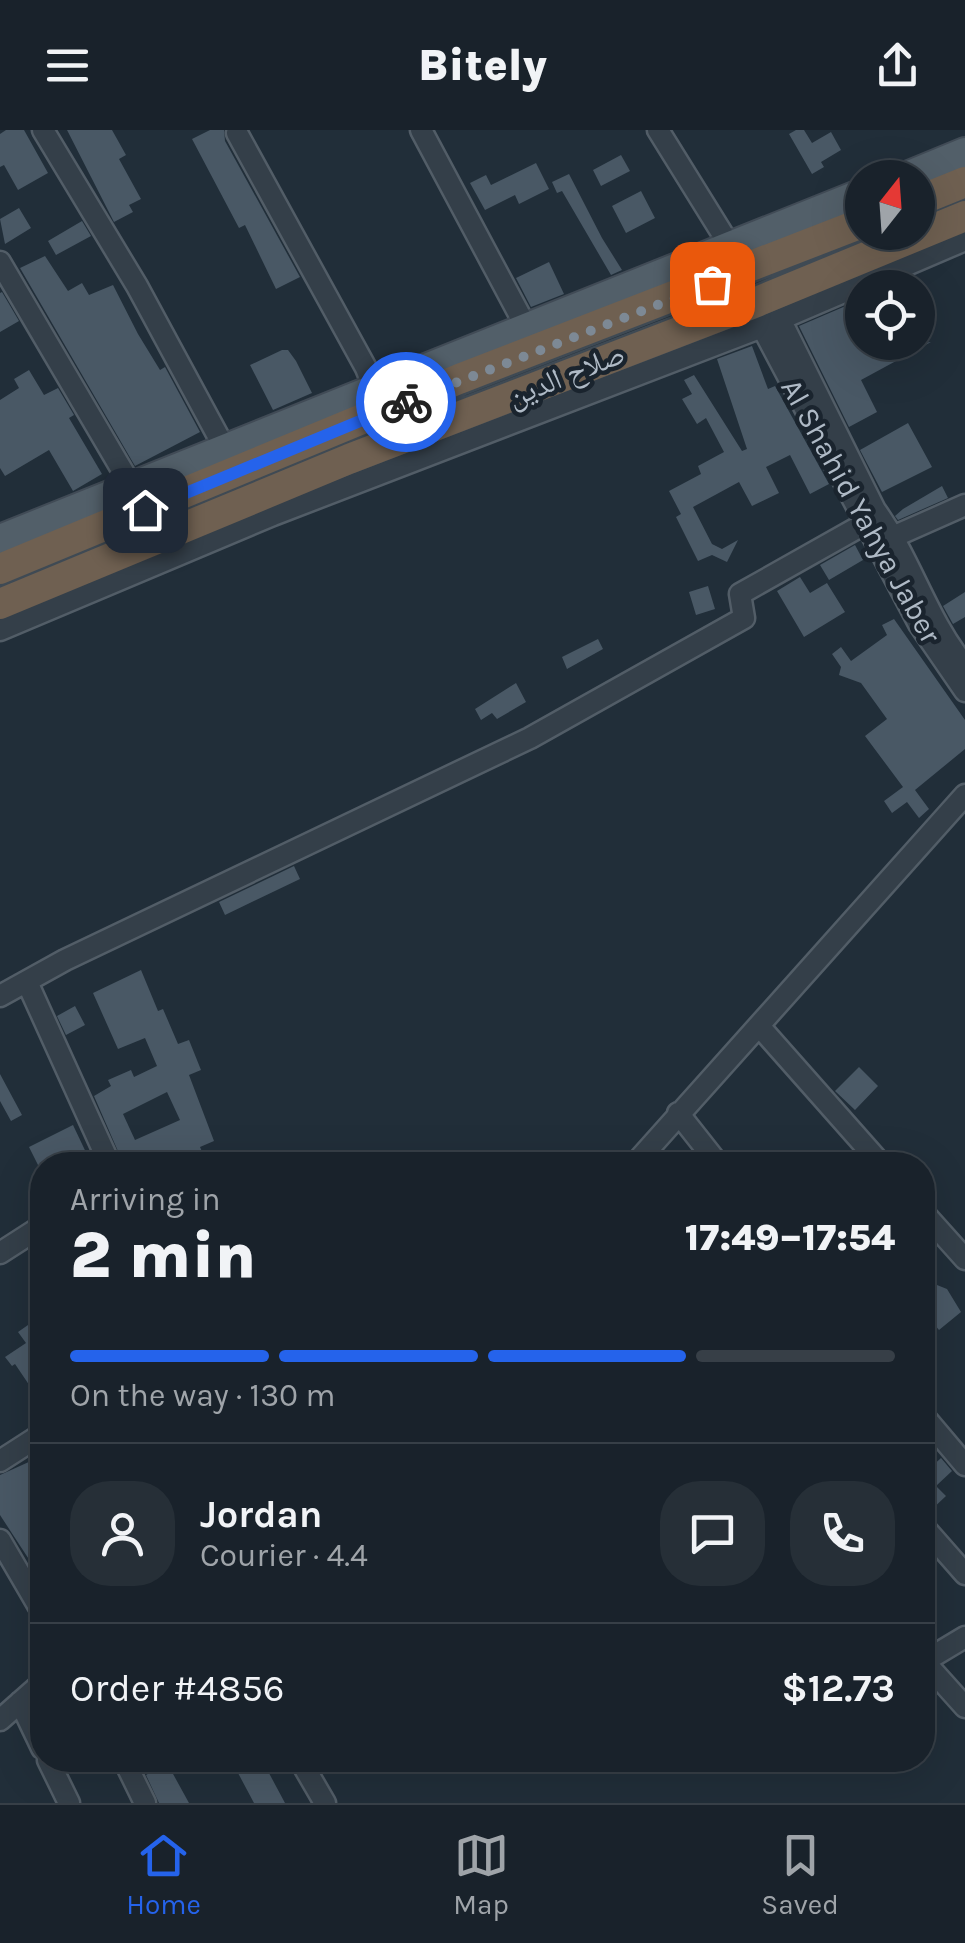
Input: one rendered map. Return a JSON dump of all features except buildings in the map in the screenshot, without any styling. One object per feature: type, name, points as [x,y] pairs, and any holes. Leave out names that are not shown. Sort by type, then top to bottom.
[{"type":"highway","points":[[935,194],[965,182]]},
{"type":"highway","name":"صلاح الدين","points":[[0,604],[154,537],[965,216]]},
{"type":"highway","name":"صلاح الدين","points":[[0,570],[379,399],[845,229]]},
{"type":"main road","points":[[935,164],[965,152]]},
{"type":"main road","points":[[0,539],[224,447],[379,399],[524,325],[845,200]]},
{"type":"street","points":[[42,130],[137,286],[224,447]]},
{"type":"street","points":[[421,130],[524,325]]},
{"type":"street","points":[[658,130],[730,246]]},
{"type":"street","points":[[237,132],[379,399]]},
{"type":"street","points":[[0,630],[273,515],[771,323],[965,240]]},
{"type":"street","points":[[0,262],[132,487]]},
{"type":"street","name":"Al Shahid Yahya Jaber","points":[[771,323],[919,624],[965,691]]},
{"type":"street","name":"Al Shahid Yahya Jaber","points":[[771,323],[894,536],[941,636],[965,666]]},
{"type":"street","points":[[0,996],[530,738],[744,618],[740,594],[866,523],[894,536],[965,505]]},
{"type":"street","points":[[645,1152],[965,795]]},
{"type":"street","points":[[26,982],[104,1152]]},
{"type":"street","points":[[760,1026],[871,1152]]},
{"type":"street","points":[[678,1113],[710,1152]]},
{"type":"street","points":[[935,1231],[965,1259]]},
{"type":"street","points":[[0,1253],[30,1234]]},
{"type":"street","points":[[935,1429],[965,1465]]},
{"type":"street","points":[[0,1461],[30,1442]]},
{"type":"street","points":[[0,1540],[30,1591]]},
{"type":"street","points":[[935,1541],[965,1574]]},
{"type":"street","points":[[935,1654],[965,1636]]},
{"type":"street","points":[[935,1673],[965,1708]]},
{"type":"street","points":[[0,1720],[30,1693]]},
{"type":"street","points":[[20,1702],[30,1723]]},
{"type":"street","points":[[54,1772],[69,1803]]},
{"type":"street","points":[[130,1772],[146,1803]]},
{"type":"street","points":[[307,1772],[326,1803]]},
{"type":"way so far","points":[[406,402],[712,284]]},
{"type":"route","points":[[145,510],[406,402]]}]
